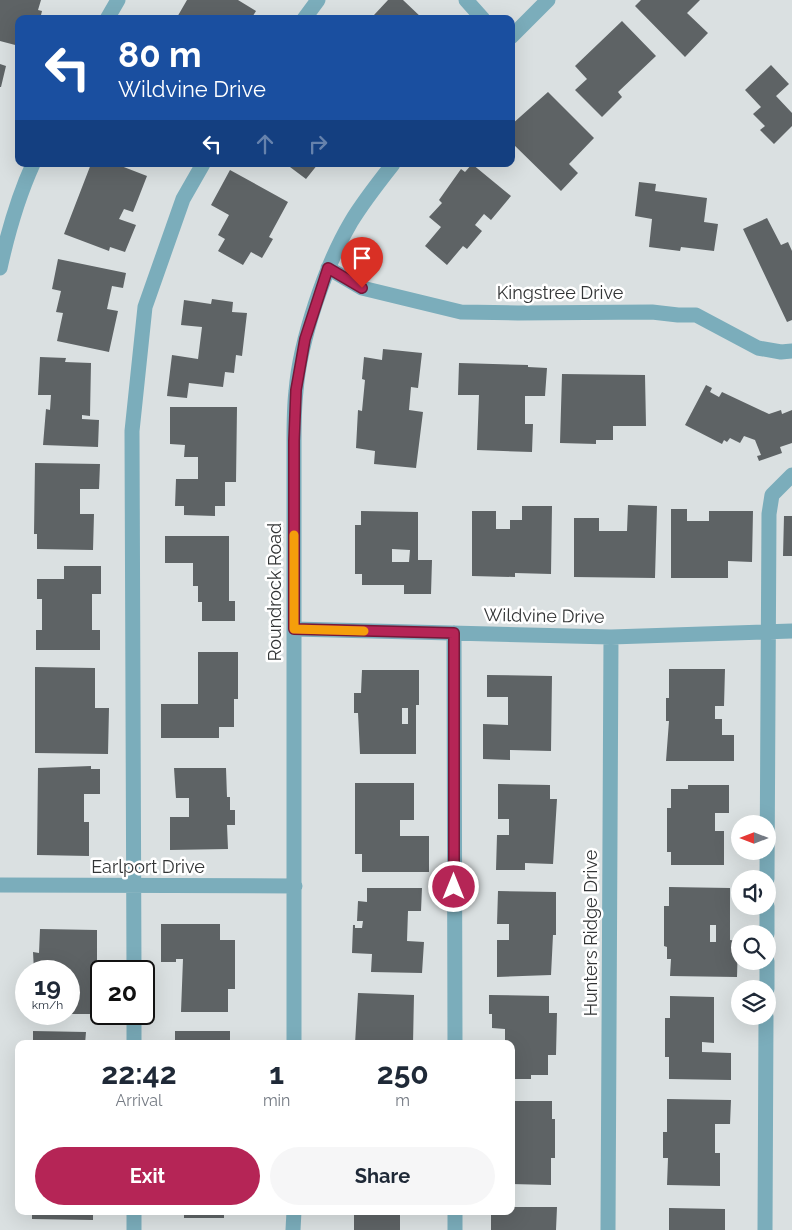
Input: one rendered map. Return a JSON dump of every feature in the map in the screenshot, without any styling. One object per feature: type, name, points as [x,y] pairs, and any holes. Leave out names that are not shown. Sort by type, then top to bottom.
[{"type":"street","points":[[109,15],[118,0]]},
{"type":"street","points":[[307,15],[318,0]]},
{"type":"street","points":[[466,0],[479,15]]},
{"type":"street","points":[[515,33],[548,0]]},
{"type":"street","points":[[0,268],[12,222],[32,167]]},
{"type":"street","points":[[134,960],[133,421],[145,307],[183,198],[201,167]]},
{"type":"street","name":"Roundrock Road","points":[[294,1040],[294,441],[296,390],[305,339],[328,268],[350,224],[370,193],[391,167]]},
{"type":"street","name":"Kingstree Drive","points":[[328,268],[362,288],[460,312],[518,314],[652,312],[696,315],[758,348],[781,352],[792,351]]},
{"type":"street","points":[[767,870],[769,514],[772,495],[792,475]]},
{"type":"street","name":"Wildvine Drive","points":[[294,629],[611,637],[792,631]]},
{"type":"street","points":[[454,633],[455,1040]]},
{"type":"street","name":"Hunters Ridge Drive","points":[[608,1230],[611,637]]},
{"type":"street","name":"Earlport Drive","points":[[0,885],[295,886]]},
{"type":"street","points":[[134,1025],[134,1040]]},
{"type":"street","points":[[765,1230],[766,1025]]},
{"type":"street","points":[[134,1215],[134,1230]]},
{"type":"street","points":[[293,1230],[294,1215]]},
{"type":"street","points":[[455,1215],[455,1230]]},
{"type":"building","points":[[0,0],[41,0],[38,10],[42,11],[41,15],[15,15],[15,45],[0,41]]},
{"type":"building","points":[[187,0],[238,0],[256,11],[254,15],[178,15]]},
{"type":"building","points":[[388,0],[403,0],[419,15],[374,15]]},
{"type":"building","points":[[641,0],[700,0],[687,13],[708,33],[685,57],[635,6]]},
{"type":"building","points":[[622,21],[656,56],[618,92],[622,97],[602,117],[575,90],[587,79],[575,66]]},
{"type":"building","points":[[0,64],[6,66],[1,87],[0,87]]},
{"type":"building","points":[[771,65],[789,84],[776,96],[792,113],[792,126],[774,144],[760,130],[765,126],[753,114],[761,107],[745,90]]},
{"type":"building","points":[[548,92],[594,138],[569,164],[578,173],[561,191],[515,146],[515,121]]},
{"type":"building","points":[[90,167],[124,167],[147,176],[133,212],[124,209],[119,219],[136,225],[125,252],[110,247],[109,251],[64,234]]},
{"type":"building","points":[[290,167],[316,167],[306,179]]},
{"type":"building","points":[[469,167],[476,167],[511,196],[491,220],[484,214],[475,225],[482,231],[467,249],[463,246],[447,265],[425,246],[441,227],[429,217],[442,203],[439,200],[461,169],[465,172]]},
{"type":"building","points":[[230,170],[288,202],[269,237],[273,239],[262,258],[251,252],[243,265],[218,251],[225,239],[218,235],[229,215],[211,205]]},
{"type":"building","points":[[639,182],[656,184],[655,191],[707,198],[704,222],[718,224],[714,251],[681,247],[680,251],[649,247],[652,219],[635,216]]},
{"type":"building","points":[[767,218],[781,245],[788,242],[792,251],[792,320],[787,322],[743,229]]},
{"type":"building","points":[[58,259],[126,273],[123,288],[112,286],[107,309],[118,311],[109,352],[57,341],[63,313],[56,312],[61,291],[52,289]]},
{"type":"building","points":[[212,299],[233,302],[232,312],[247,313],[242,356],[236,355],[234,373],[225,372],[223,387],[189,383],[187,398],[167,396],[172,355],[198,359],[202,327],[181,325],[184,300],[211,304]]},
{"type":"building","points":[[383,349],[422,353],[418,388],[411,387],[409,410],[423,412],[416,468],[374,464],[375,451],[356,448],[358,410],[362,411],[365,380],[362,379],[364,357],[382,360]]},
{"type":"building","points":[[40,357],[66,358],[65,362],[91,363],[90,416],[82,415],[82,419],[99,420],[98,447],[43,445],[46,409],[50,410],[51,395],[38,395]]},
{"type":"building","points":[[459,363],[528,365],[528,367],[547,368],[545,396],[525,396],[525,424],[533,424],[532,452],[477,450],[479,395],[458,395]]},
{"type":"building","points":[[562,374],[645,375],[646,426],[613,426],[613,440],[596,440],[596,444],[560,443]]},
{"type":"building","points":[[706,385],[712,388],[710,392],[719,397],[722,392],[769,414],[781,410],[782,414],[792,410],[792,443],[780,447],[782,453],[759,461],[757,456],[761,455],[755,440],[744,436],[740,443],[730,438],[727,442],[724,440],[722,444],[685,425]]},
{"type":"building","points":[[170,407],[237,407],[236,482],[225,482],[225,506],[215,506],[215,516],[184,515],[184,506],[175,506],[176,479],[198,479],[198,457],[184,457],[185,445],[170,444]]},
{"type":"building","points":[[35,463],[100,464],[99,489],[80,489],[80,514],[94,514],[93,550],[37,549],[37,534],[34,534]]},
{"type":"building","points":[[628,505],[657,506],[655,578],[574,577],[574,518],[599,518],[599,531],[627,531]]},
{"type":"building","points":[[522,506],[552,506],[551,574],[515,573],[515,577],[472,576],[472,511],[496,511],[496,529],[510,529],[510,520],[522,520]]},
{"type":"building","points":[[671,509],[687,509],[687,521],[709,521],[709,511],[753,511],[752,562],[728,561],[728,578],[671,578]]},
{"type":"building","points":[[361,511],[418,512],[418,560],[432,560],[431,594],[404,594],[404,585],[362,585],[362,574],[355,574],[355,525],[361,525]],"holes":[[[392,549],[410,550],[409,562],[392,562]]]},
{"type":"building","points":[[784,516],[792,516],[792,556],[783,556]]},
{"type":"building","points":[[165,536],[229,536],[229,601],[235,601],[235,621],[202,621],[202,602],[198,602],[198,586],[193,586],[193,563],[165,563]]},
{"type":"building","points":[[64,566],[101,566],[101,594],[92,594],[92,630],[100,630],[100,650],[36,650],[36,630],[42,630],[42,599],[37,599],[37,579],[64,579]]},
{"type":"building","points":[[198,652],[238,652],[238,699],[234,699],[234,727],[219,727],[219,738],[161,738],[161,704],[198,704]]},
{"type":"building","points":[[35,667],[95,668],[95,708],[109,708],[108,754],[35,753]]},
{"type":"building","points":[[669,669],[725,669],[724,706],[715,706],[715,719],[722,719],[722,735],[734,735],[734,761],[666,761],[669,721],[666,721],[666,698],[669,698]]},
{"type":"building","points":[[362,670],[419,670],[419,705],[416,705],[416,754],[360,754],[358,713],[354,713],[354,693],[361,693]],"holes":[[[402,708],[408,708],[408,724],[402,724]]]},
{"type":"building","points":[[487,675],[552,676],[551,751],[510,750],[510,760],[483,759],[483,724],[508,725],[508,697],[487,697]]},
{"type":"building","points":[[91,766],[91,769],[100,769],[100,794],[84,794],[84,822],[89,822],[89,856],[37,855],[38,768]]},
{"type":"building","points":[[174,768],[226,768],[227,797],[230,797],[230,810],[235,810],[235,825],[227,825],[228,849],[170,850],[170,817],[189,817],[189,798],[176,798]]},
{"type":"building","points":[[355,783],[414,783],[414,820],[400,820],[400,836],[429,836],[429,872],[362,872],[362,854],[355,854]]},
{"type":"building","points":[[498,784],[550,785],[550,799],[557,799],[553,864],[525,863],[525,870],[496,870],[497,835],[509,835],[509,819],[498,819]]},
{"type":"building","points":[[688,785],[729,785],[729,813],[715,813],[715,831],[724,831],[724,865],[671,865],[671,852],[667,852],[667,808],[671,808],[671,789],[688,789]]},
{"type":"building","points":[[669,887],[730,888],[731,970],[737,970],[737,977],[670,976],[671,959],[667,959],[667,947],[664,946],[664,906],[669,906]],"holes":[[[710,925],[716,925],[716,942],[710,942]]]},
{"type":"building","points":[[367,888],[422,888],[421,911],[408,911],[407,941],[424,942],[422,973],[371,972],[372,954],[352,953],[353,925],[355,925],[355,928],[362,928],[363,921],[357,921],[358,901],[367,902]]},
{"type":"building","points":[[498,891],[556,892],[556,935],[553,935],[551,975],[497,977],[497,940],[509,940],[509,924],[497,924]]},
{"type":"building","points":[[161,924],[220,924],[220,940],[235,940],[235,989],[228,989],[228,1012],[181,1012],[183,959],[176,959],[176,962],[161,962]]},
{"type":"building","points":[[40,929],[97,930],[97,960],[90,960],[90,1014],[80,1014],[80,960],[33,960],[33,952],[39,953]]},
{"type":"building","points":[[358,993],[414,995],[413,1040],[355,1040]]},
{"type":"building","points":[[489,995],[549,996],[549,1013],[557,1013],[556,1055],[548,1055],[548,1075],[531,1075],[531,1079],[515,1079],[515,1040],[505,1040],[505,1029],[492,1028],[492,1014],[489,1014]]},
{"type":"building","points":[[670,996],[714,997],[714,1043],[702,1042],[702,1052],[731,1053],[731,1080],[669,1079],[669,1057],[665,1057],[665,1018],[670,1018]]},
{"type":"building","points":[[33,1031],[86,1032],[85,1040],[33,1040]]},
{"type":"building","points":[[175,1031],[230,1031],[230,1040],[175,1040]]},
{"type":"building","points":[[667,1099],[731,1100],[730,1124],[715,1124],[715,1153],[720,1153],[720,1186],[667,1185],[668,1158],[663,1158],[663,1132],[667,1132]]},
{"type":"building","points":[[515,1101],[552,1101],[552,1119],[555,1119],[555,1158],[551,1158],[551,1185],[515,1184]]},
{"type":"building","points":[[515,1207],[557,1207],[556,1230],[491,1230],[491,1215],[515,1215]]},
{"type":"building","points":[[669,1208],[725,1209],[725,1230],[669,1230]]},
{"type":"building","points":[[32,1215],[93,1215],[93,1220],[32,1219]]},
{"type":"building","points":[[184,1215],[224,1215],[224,1218],[184,1218]]},
{"type":"building","points":[[354,1215],[400,1215],[400,1230],[354,1230]]},
{"type":"slow traffic","points":[[294,535],[294,629],[364,631]]},
{"type":"route","points":[[362,288],[328,268],[305,339],[296,390],[294,441],[294,629],[454,633],[454,887]]}]
